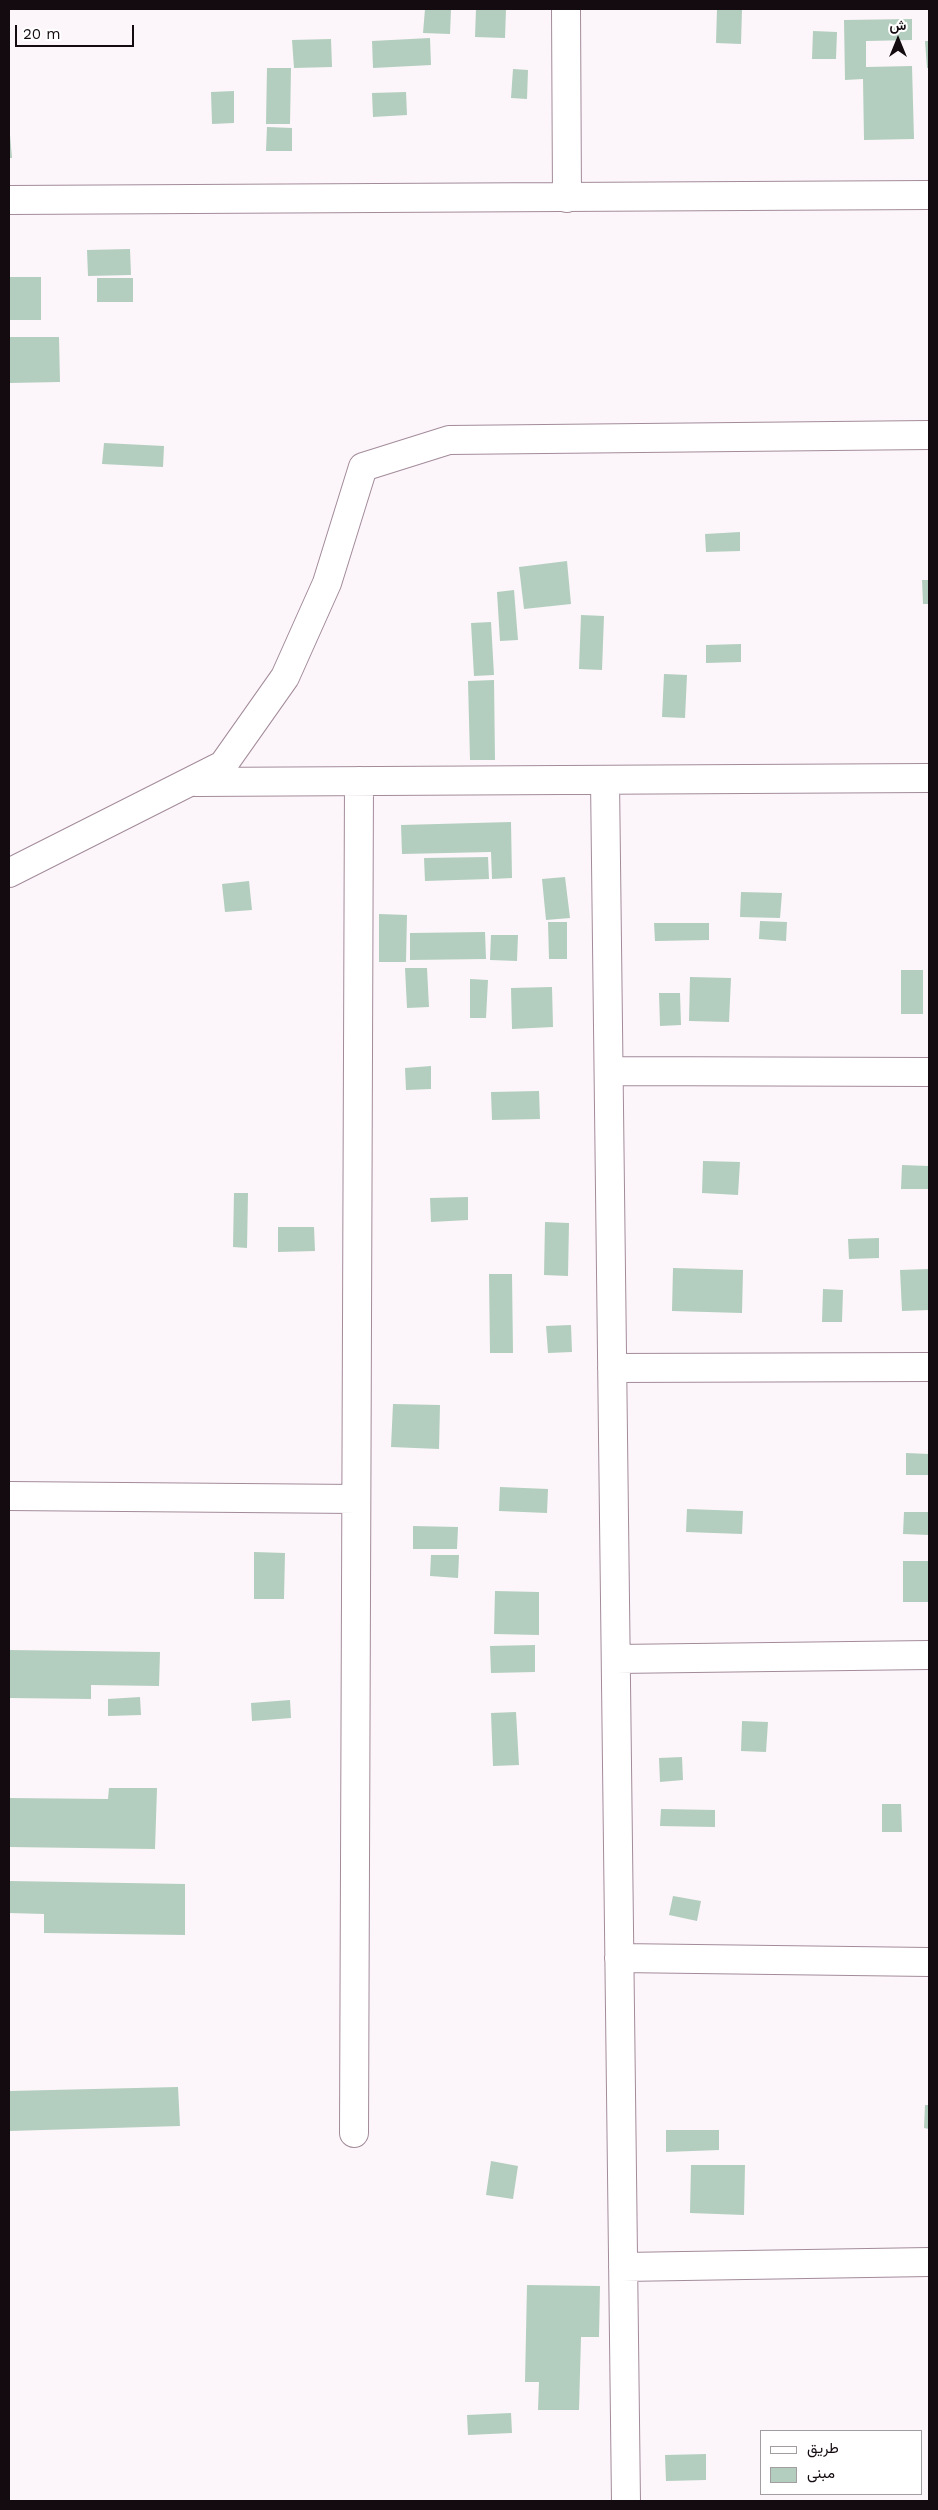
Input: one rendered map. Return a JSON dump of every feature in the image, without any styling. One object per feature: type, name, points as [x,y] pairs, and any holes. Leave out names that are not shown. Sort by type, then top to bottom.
[{"type":"street","points":[[566,9],[567,198]]},
{"type":"street","points":[[9,200],[929,196]]},
{"type":"street","points":[[9,873],[223,766],[286,677],[327,582],[363,467],[449,440],[929,434]]},
{"type":"street","points":[[190,782],[929,778]]},
{"type":"street","points":[[605,780],[626,2501]]},
{"type":"street","points":[[354,2133],[359,781]]},
{"type":"street","points":[[609,1071],[929,1072]]},
{"type":"street","points":[[612,1368],[929,1367]]},
{"type":"street","points":[[9,1496],[356,1499]]},
{"type":"street","points":[[616,1659],[929,1655]]},
{"type":"street","points":[[619,1958],[929,1962]]},
{"type":"street","points":[[623,2267],[929,2262]]},
{"type":"building","points":[[425,9],[451,9],[450,34],[423,33]]},
{"type":"building","points":[[476,9],[506,9],[505,38],[475,37]]},
{"type":"building","points":[[717,9],[742,9],[741,44],[716,43]]},
{"type":"building","points":[[912,19],[912,40],[866,41],[866,67],[912,66],[914,139],[864,140],[863,79],[845,80],[844,20]]},
{"type":"building","points":[[813,31],[837,32],[836,59],[812,59]]},
{"type":"building","points":[[430,38],[431,65],[373,68],[372,41]]},
{"type":"building","points":[[331,39],[332,67],[294,68],[292,40]]},
{"type":"building","points":[[925,41],[929,41],[929,68],[927,68]]},
{"type":"building","points":[[267,68],[291,68],[290,124],[266,124]]},
{"type":"building","points":[[513,69],[528,70],[527,99],[511,98]]},
{"type":"building","points":[[234,91],[234,123],[212,124],[211,92]]},
{"type":"building","points":[[406,92],[407,115],[373,117],[372,93]]},
{"type":"building","points":[[9,123],[12,158],[9,158]]},
{"type":"building","points":[[267,127],[292,128],[292,151],[266,151]]},
{"type":"building","points":[[130,249],[131,275],[88,276],[87,250]]},
{"type":"building","points":[[9,277],[41,277],[41,320],[9,320]]},
{"type":"building","points":[[97,278],[133,278],[133,302],[97,302]]},
{"type":"building","points":[[9,337],[59,337],[60,382],[9,383]]},
{"type":"building","points":[[104,443],[164,446],[163,467],[102,464]]},
{"type":"building","points":[[740,532],[740,551],[706,552],[705,534]]},
{"type":"building","points":[[567,561],[571,604],[524,609],[519,567]]},
{"type":"building","points":[[922,580],[929,580],[929,604],[923,604]]},
{"type":"building","points":[[514,590],[518,640],[500,641],[497,592]]},
{"type":"building","points":[[581,615],[604,616],[602,670],[579,669]]},
{"type":"building","points":[[491,622],[494,675],[474,676],[471,623]]},
{"type":"building","points":[[741,644],[741,662],[706,663],[706,645]]},
{"type":"building","points":[[664,674],[687,675],[685,718],[662,717]]},
{"type":"building","points":[[494,680],[495,760],[470,760],[468,681]]},
{"type":"building","points":[[511,822],[512,878],[492,879],[491,852],[402,854],[401,825]]},
{"type":"building","points":[[488,857],[489,879],[425,881],[424,858]]},
{"type":"building","points":[[565,877],[570,918],[546,920],[542,879]]},
{"type":"building","points":[[249,881],[252,910],[225,912],[222,884]]},
{"type":"building","points":[[741,892],[782,893],[780,918],[740,917]]},
{"type":"building","points":[[379,914],[407,915],[406,962],[379,962]]},
{"type":"building","points":[[760,921],[787,922],[786,941],[759,939]]},
{"type":"building","points":[[548,922],[567,922],[567,959],[549,959]]},
{"type":"building","points":[[654,923],[709,923],[709,940],[655,941]]},
{"type":"building","points":[[485,932],[486,959],[410,960],[410,933]]},
{"type":"building","points":[[491,935],[518,935],[517,961],[490,960]]},
{"type":"building","points":[[405,968],[427,968],[429,1007],[407,1008]]},
{"type":"building","points":[[901,970],[923,970],[923,1014],[901,1014]]},
{"type":"building","points":[[690,977],[731,978],[729,1022],[689,1021]]},
{"type":"building","points":[[470,979],[488,980],[486,1018],[470,1018]]},
{"type":"building","points":[[552,987],[553,1027],[512,1029],[511,988]]},
{"type":"building","points":[[659,993],[680,993],[681,1025],[660,1026]]},
{"type":"building","points":[[431,1066],[431,1089],[406,1090],[405,1068]]},
{"type":"building","points":[[539,1091],[540,1119],[492,1120],[491,1092]]},
{"type":"building","points":[[703,1161],[740,1162],[738,1195],[702,1193]]},
{"type":"building","points":[[902,1165],[929,1166],[928,1189],[901,1189]]},
{"type":"building","points":[[234,1193],[248,1193],[247,1248],[233,1247]]},
{"type":"building","points":[[468,1197],[468,1220],[431,1222],[430,1198]]},
{"type":"building","points":[[545,1222],[569,1223],[568,1276],[544,1275]]},
{"type":"building","points":[[278,1227],[314,1227],[315,1251],[278,1252]]},
{"type":"building","points":[[879,1238],[879,1258],[849,1259],[848,1239]]},
{"type":"building","points":[[673,1268],[743,1270],[742,1313],[672,1311]]},
{"type":"building","points":[[929,1269],[929,1310],[902,1311],[900,1270]]},
{"type":"building","points":[[489,1274],[512,1274],[513,1353],[490,1353]]},
{"type":"building","points":[[823,1289],[843,1290],[842,1322],[822,1322]]},
{"type":"building","points":[[571,1325],[572,1352],[548,1353],[546,1326]]},
{"type":"building","points":[[393,1404],[440,1405],[439,1449],[391,1447]]},
{"type":"building","points":[[906,1453],[929,1454],[929,1475],[906,1475]]},
{"type":"building","points":[[500,1487],[548,1489],[547,1513],[499,1511]]},
{"type":"building","points":[[687,1509],[743,1511],[742,1534],[686,1532]]},
{"type":"building","points":[[904,1512],[929,1512],[929,1535],[903,1534]]},
{"type":"building","points":[[413,1526],[458,1527],[457,1549],[413,1549]]},
{"type":"building","points":[[254,1552],[285,1553],[284,1599],[254,1599]]},
{"type":"building","points":[[431,1555],[459,1555],[458,1578],[430,1576]]},
{"type":"building","points":[[903,1561],[929,1561],[929,1602],[903,1602]]},
{"type":"building","points":[[495,1591],[539,1592],[539,1635],[494,1634]]},
{"type":"building","points":[[535,1645],[535,1672],[491,1673],[490,1646]]},
{"type":"building","points":[[9,1650],[160,1652],[159,1686],[91,1685],[91,1699],[9,1698]]},
{"type":"building","points":[[140,1697],[141,1715],[108,1716],[108,1699]]},
{"type":"building","points":[[290,1700],[291,1718],[252,1721],[251,1703]]},
{"type":"building","points":[[516,1712],[519,1765],[493,1766],[491,1713]]},
{"type":"building","points":[[742,1721],[768,1722],[766,1752],[741,1751]]},
{"type":"building","points":[[682,1757],[683,1780],[660,1782],[659,1758]]},
{"type":"building","points":[[109,1788],[157,1788],[155,1849],[9,1847],[9,1798],[108,1799]]},
{"type":"building","points":[[882,1804],[901,1804],[902,1832],[882,1832]]},
{"type":"building","points":[[661,1809],[715,1810],[715,1827],[660,1826]]},
{"type":"building","points":[[9,1881],[185,1884],[185,1935],[44,1933],[44,1914],[9,1913]]},
{"type":"building","points":[[673,1896],[701,1901],[697,1921],[669,1915]]},
{"type":"building","points":[[178,2087],[180,2126],[9,2131],[9,2091]]},
{"type":"building","points":[[925,2105],[929,2105],[929,2129],[924,2128]]},
{"type":"building","points":[[666,2130],[719,2130],[719,2150],[666,2152]]},
{"type":"building","points":[[491,2161],[518,2166],[513,2199],[486,2195]]},
{"type":"building","points":[[691,2165],[745,2165],[744,2215],[690,2213]]},
{"type":"building","points":[[527,2285],[600,2286],[599,2337],[581,2337],[579,2410],[538,2410],[539,2382],[525,2382]]},
{"type":"building","points":[[511,2413],[512,2433],[468,2435],[467,2415]]},
{"type":"building","points":[[706,2454],[706,2480],[666,2481],[665,2455]]}]
